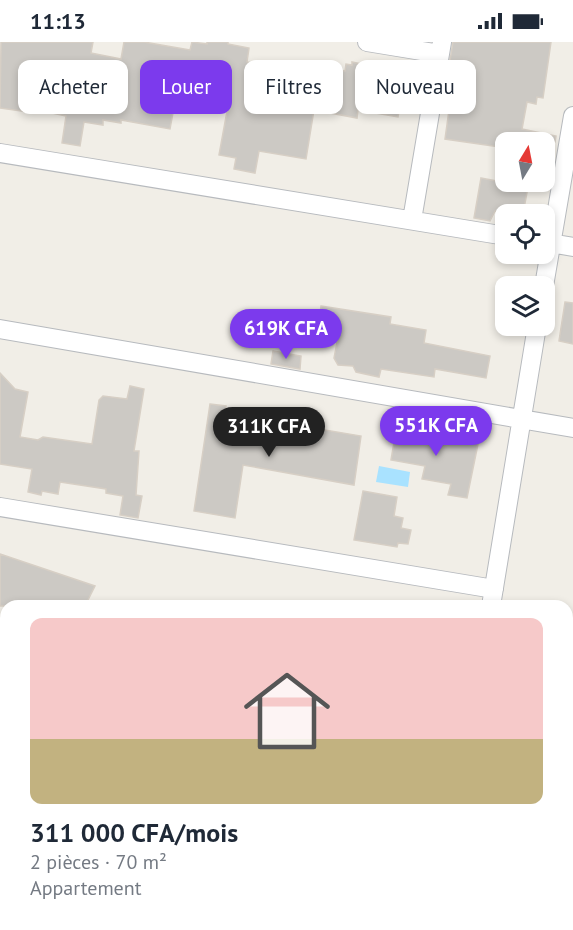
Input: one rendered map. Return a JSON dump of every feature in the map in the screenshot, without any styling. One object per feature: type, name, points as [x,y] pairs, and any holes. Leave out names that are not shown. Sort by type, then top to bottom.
[{"type":"street","points":[[367,42],[441,48],[412,220]]},
{"type":"street","points":[[555,207],[573,116]]},
{"type":"street","points":[[0,153],[495,234]]},
{"type":"street","points":[[555,244],[573,247]]},
{"type":"street","points":[[0,328],[573,428]]},
{"type":"street","points":[[0,507],[492,598],[535,336]]},
{"type":"water","points":[[379,466],[410,472],[408,487],[376,482]]},
{"type":"building","points":[[1,42],[93,42],[91,53],[121,59],[124,42],[144,42],[190,50],[192,42],[207,44],[207,42],[228,42],[228,44],[249,48],[247,60],[244,60],[244,114],[313,114],[306,159],[259,151],[255,173],[234,169],[236,158],[219,155],[227,114],[232,114],[232,60],[140,60],[140,114],[173,114],[170,129],[121,120],[121,123],[103,120],[103,125],[84,122],[80,146],[62,143],[66,116],[57,114],[128,114],[128,60],[18,60],[18,111],[0,108]]},
{"type":"building","points":[[453,42],[551,42],[543,98],[537,97],[536,104],[527,102],[522,129],[537,132],[495,132],[495,146],[445,139],[448,114],[476,114],[476,60],[450,60]]},
{"type":"building","points":[[352,62],[355,63],[355,114],[358,114],[357,118],[336,114],[343,114],[343,71],[345,71],[346,64],[352,65]]},
{"type":"building","points":[[381,114],[399,114],[398,117]]},
{"type":"building","points":[[481,178],[495,181],[495,192],[527,192],[525,204],[495,204],[495,211],[490,221],[474,218]]},
{"type":"building","points":[[565,302],[573,303],[573,344],[559,341]]},
{"type":"building","points":[[321,306],[391,317],[390,324],[426,330],[424,343],[490,356],[486,378],[435,369],[434,377],[381,369],[379,377],[356,372],[353,366],[338,365],[334,358],[339,332],[318,329]]},
{"type":"building","points":[[273,351],[301,356],[300,369],[271,364]]},
{"type":"building","points":[[0,373],[15,389],[28,392],[20,437],[38,440],[43,437],[92,444],[99,400],[103,396],[127,399],[130,386],[144,389],[134,451],[139,451],[136,495],[142,496],[138,518],[120,515],[123,496],[106,493],[106,489],[60,482],[58,494],[42,491],[41,495],[28,492],[32,469],[0,464]]},
{"type":"building","points":[[210,404],[226,406],[222,435],[256,438],[260,419],[361,436],[354,485],[243,465],[235,518],[194,511]]},
{"type":"building","points":[[398,419],[424,424],[422,437],[458,444],[459,440],[478,444],[467,498],[448,495],[451,484],[422,479],[425,466],[391,460]]},
{"type":"building","points":[[363,491],[397,497],[394,516],[403,518],[401,528],[411,530],[408,544],[398,543],[397,547],[354,540]]},
{"type":"building","points":[[0,554],[95,586],[88,600],[0,600]]}]
